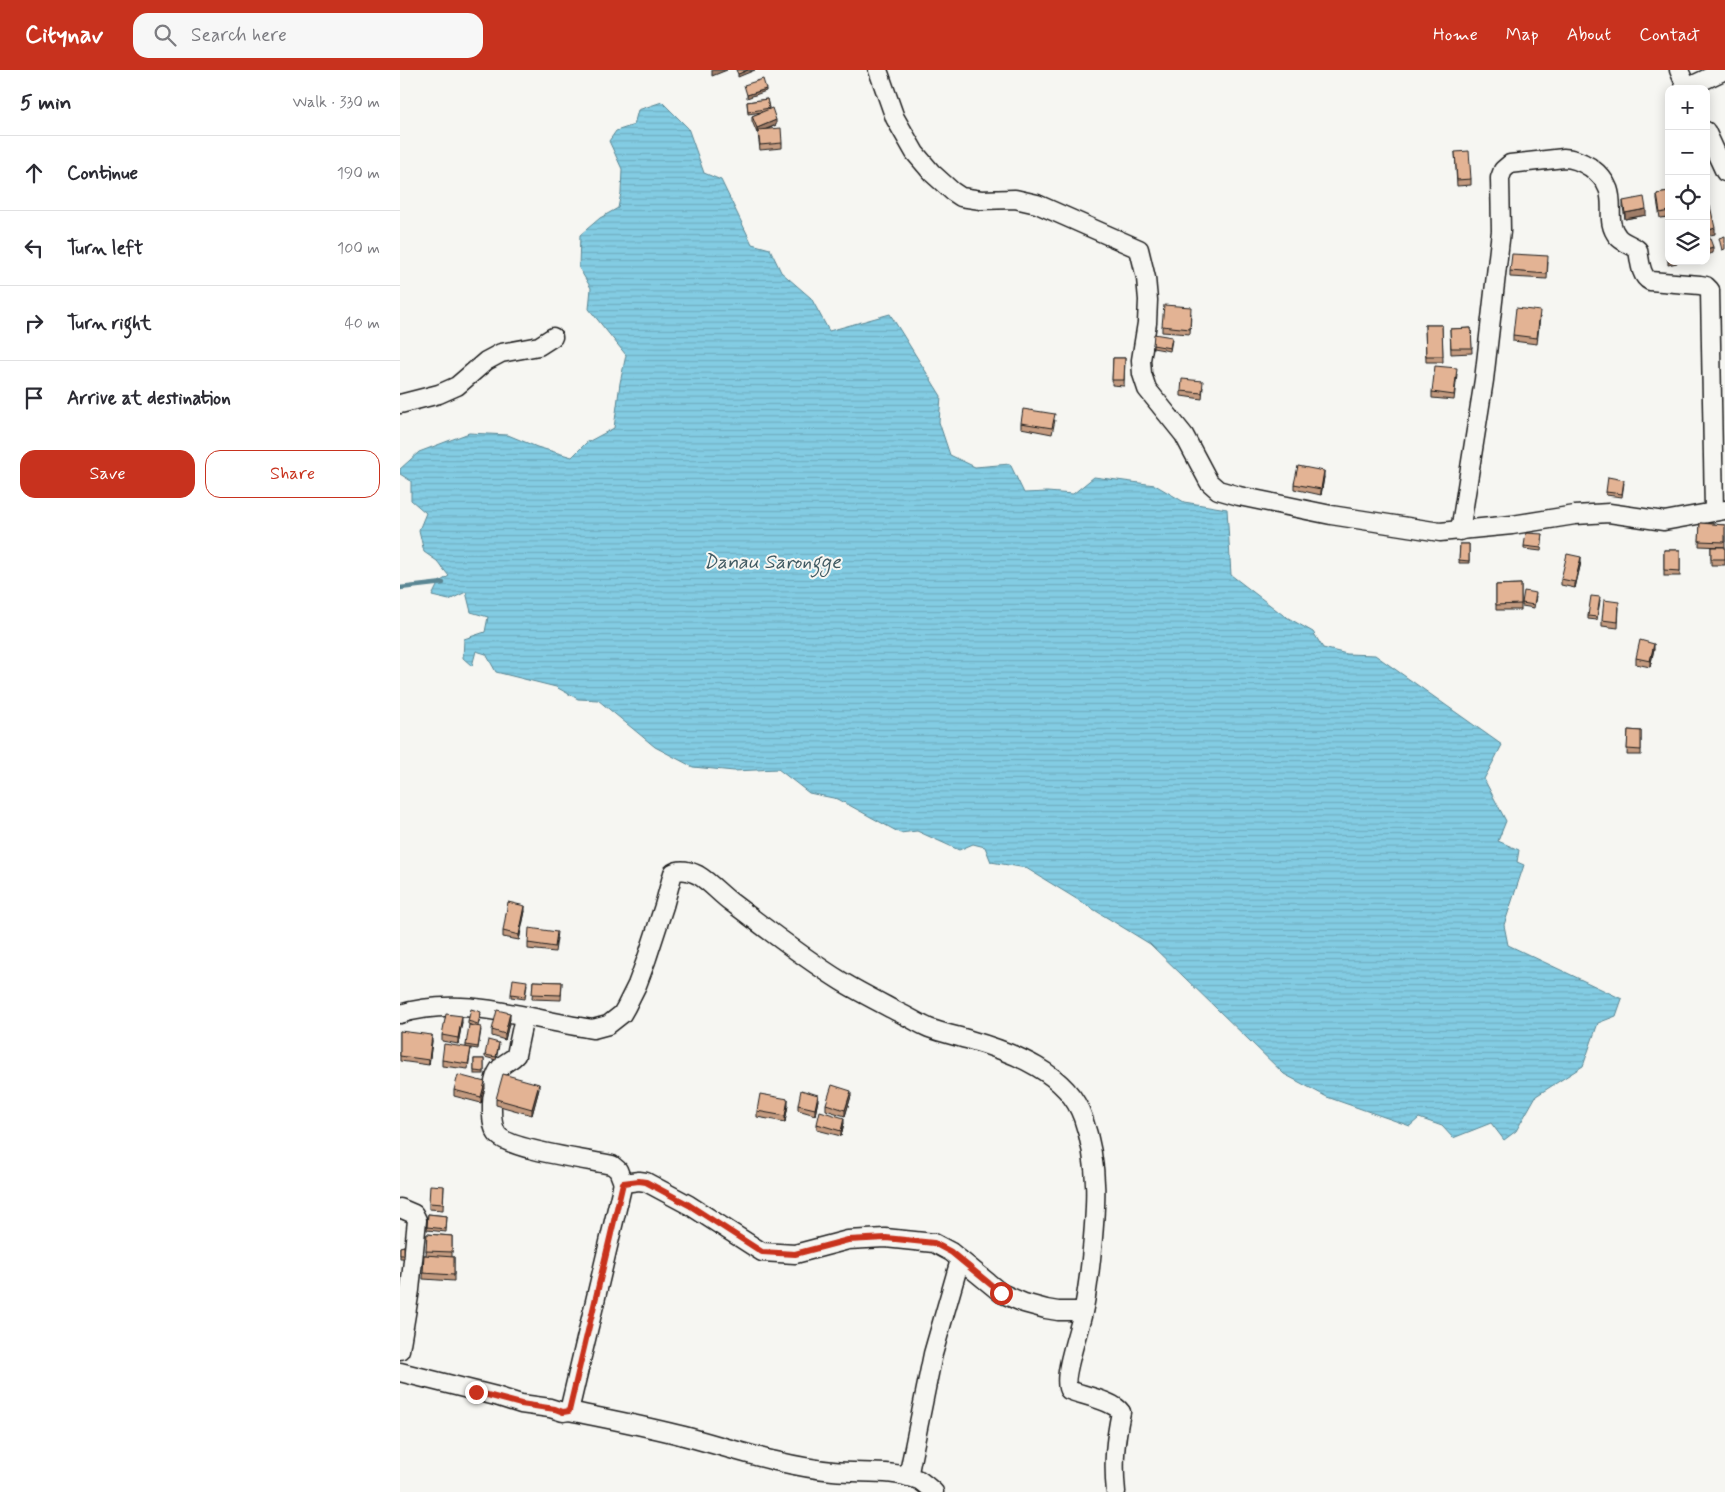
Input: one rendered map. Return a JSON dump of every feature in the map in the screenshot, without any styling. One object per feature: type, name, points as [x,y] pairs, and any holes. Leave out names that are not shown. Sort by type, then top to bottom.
[{"type":"street","points":[[878,70],[895,118],[915,153],[932,173],[952,191],[961,197],[981,200],[1016,199],[1037,204],[1139,249],[1146,278],[1148,300],[1147,323],[1141,360],[1142,374],[1147,389],[1184,435],[1209,482],[1218,490],[1331,515],[1440,532],[1460,531],[1512,525],[1575,515],[1608,514],[1664,521],[1720,510],[1710,290],[1706,286],[1700,285],[1647,280],[1642,271],[1638,250],[1619,238],[1615,230],[1612,221],[1610,190],[1603,178],[1582,162],[1572,158],[1564,158],[1510,164],[1500,178],[1501,231],[1484,380],[1460,531]]},
{"type":"street","points":[[1678,70],[1686,85]]},
{"type":"street","points":[[1693,85],[1725,70]]},
{"type":"street","points":[[1714,137],[1725,172]]},
{"type":"street","points":[[400,404],[439,394],[456,386],[486,361],[501,353],[539,346],[553,337]]},
{"type":"street","points":[[400,1014],[429,1007],[453,1006],[593,1029],[600,1028],[622,1014],[637,985],[662,914],[673,873],[678,870],[700,876],[814,964],[859,992],[928,1028],[990,1046],[1040,1069],[1064,1087],[1076,1102],[1083,1117],[1095,1163],[1096,1213],[1083,1311],[1072,1350],[1066,1385],[1069,1390],[1109,1403],[1121,1412],[1115,1443],[1113,1469],[1116,1492]]},
{"type":"street","points":[[524,1017],[516,1055],[501,1066],[496,1074],[493,1086],[492,1120],[496,1133],[503,1140],[532,1149],[612,1165],[618,1170],[623,1183],[569,1411]]},
{"type":"street","points":[[623,1183],[646,1182],[689,1205],[762,1252],[795,1254],[848,1240],[886,1238],[934,1243],[960,1260],[1001,1293],[1024,1303],[1058,1311],[1083,1311]]},
{"type":"street","points":[[400,1208],[414,1214],[417,1220],[410,1290],[400,1350]]},
{"type":"street","points":[[908,1477],[933,1354],[960,1260]]},
{"type":"street","points":[[400,1372],[521,1404],[563,1412],[569,1411],[651,1428],[737,1452],[811,1468],[851,1473],[883,1472],[908,1477],[921,1481],[934,1492]]},
{"type":"water","name":"Danau Sarongge","points":[[662,102],[688,128],[704,173],[721,180],[752,244],[770,249],[781,272],[811,298],[829,331],[890,314],[941,396],[939,422],[950,455],[975,467],[1010,464],[1024,493],[1073,494],[1094,477],[1155,485],[1184,502],[1227,509],[1231,575],[1283,615],[1313,632],[1323,648],[1347,654],[1375,655],[1502,745],[1484,779],[1506,821],[1498,841],[1519,850],[1517,862],[1524,865],[1504,925],[1508,945],[1622,999],[1616,1016],[1598,1023],[1583,1066],[1536,1096],[1516,1131],[1504,1140],[1491,1123],[1453,1138],[1442,1126],[1419,1118],[1410,1126],[1327,1097],[1284,1074],[1150,944],[1026,868],[991,862],[985,847],[973,844],[959,850],[917,831],[900,833],[838,799],[809,793],[778,769],[734,771],[693,767],[655,747],[598,700],[578,699],[556,687],[496,672],[486,654],[476,651],[472,666],[463,658],[464,639],[485,632],[488,617],[471,612],[466,592],[449,600],[432,596],[439,582],[449,576],[437,561],[424,552],[419,530],[426,513],[411,500],[411,481],[400,474],[400,469],[419,452],[469,433],[508,435],[537,447],[572,457],[586,443],[614,428],[626,355],[589,309],[591,288],[579,268],[580,235],[600,218],[618,208],[622,169],[609,141],[616,131],[634,125],[638,110]]},
{"type":"building","points":[[736,70],[748,70],[738,74]]},
{"type":"building","points":[[763,79],[766,89],[747,95],[744,85]]},
{"type":"building","points":[[767,99],[769,108],[748,112],[747,102]]},
{"type":"building","points":[[772,108],[776,120],[757,128],[752,116]]},
{"type":"building","points":[[781,128],[782,143],[760,145],[758,130]]},
{"type":"building","points":[[1469,151],[1471,179],[1457,180],[1455,152]]},
{"type":"building","points":[[1665,193],[1665,212],[1660,213],[1657,194]]},
{"type":"building","points":[[1644,197],[1646,209],[1625,213],[1623,201]]},
{"type":"building","points":[[1710,206],[1715,228],[1710,230]]},
{"type":"building","points":[[1725,236],[1725,249],[1722,250],[1719,238]]},
{"type":"building","points":[[1512,254],[1548,256],[1547,274],[1510,271]]},
{"type":"building","points":[[1164,305],[1191,307],[1190,329],[1162,326]]},
{"type":"building","points":[[1516,308],[1540,311],[1537,338],[1513,335]]},
{"type":"building","points":[[1425,325],[1442,325],[1443,356],[1426,356]]},
{"type":"building","points":[[1471,328],[1472,348],[1451,348],[1450,329]]},
{"type":"building","points":[[1154,334],[1172,337],[1170,348],[1153,345]]},
{"type":"building","points":[[1113,358],[1125,358],[1124,380],[1112,380]]},
{"type":"building","points":[[1435,366],[1457,368],[1454,395],[1432,392]]},
{"type":"building","points":[[1182,379],[1203,381],[1202,393],[1181,391]]},
{"type":"building","points":[[1023,409],[1055,414],[1052,428],[1021,423]]},
{"type":"building","points":[[1298,466],[1324,471],[1321,489],[1294,484]]},
{"type":"building","points":[[1608,477],[1624,480],[1622,494],[1606,492]]},
{"type":"building","points":[[1700,523],[1725,525],[1725,542],[1699,541]]},
{"type":"building","points":[[1526,533],[1543,534],[1541,548],[1524,546]]},
{"type":"building","points":[[1460,544],[1469,544],[1469,561],[1459,560]]},
{"type":"building","points":[[1711,547],[1725,547],[1725,559],[1711,559]]},
{"type":"building","points":[[1664,550],[1680,550],[1680,571],[1664,570]]},
{"type":"building","points":[[1567,554],[1581,557],[1575,582],[1561,579]]},
{"type":"building","points":[[1521,584],[1521,604],[1496,605],[1496,585]]},
{"type":"building","points":[[1524,591],[1536,593],[1534,605],[1522,603]]},
{"type":"building","points":[[1591,596],[1600,597],[1597,617],[1588,616]]},
{"type":"building","points":[[1604,600],[1619,602],[1618,622],[1602,620]]},
{"type":"building","points":[[1640,640],[1654,644],[1650,661],[1636,658]]},
{"type":"building","points":[[1628,730],[1641,731],[1641,750],[1627,749]]},
{"type":"building","points":[[508,902],[525,906],[519,935],[503,931]]},
{"type":"building","points":[[529,928],[557,932],[555,947],[528,943]]},
{"type":"building","points":[[513,979],[527,981],[525,996],[511,994]]},
{"type":"building","points":[[533,981],[562,982],[561,995],[532,994]]},
{"type":"building","points":[[471,1009],[481,1012],[478,1024],[468,1021]]},
{"type":"building","points":[[497,1010],[510,1013],[505,1034],[492,1030]]},
{"type":"building","points":[[446,1014],[462,1016],[458,1038],[442,1035]]},
{"type":"building","points":[[469,1025],[481,1027],[478,1047],[466,1045]]},
{"type":"building","points":[[400,1031],[432,1035],[429,1060],[400,1056]]},
{"type":"building","points":[[488,1040],[499,1043],[496,1057],[485,1055]]},
{"type":"building","points":[[444,1044],[471,1048],[468,1064],[442,1060]]},
{"type":"building","points":[[474,1059],[484,1059],[484,1072],[474,1071]]},
{"type":"building","points":[[503,1074],[539,1084],[532,1109],[496,1099]]},
{"type":"building","points":[[458,1075],[485,1082],[481,1097],[454,1090]]},
{"type":"building","points":[[832,1085],[851,1091],[845,1110],[826,1104]]},
{"type":"building","points":[[801,1090],[818,1095],[815,1109],[798,1105]]},
{"type":"building","points":[[760,1094],[788,1099],[785,1116],[757,1111]]},
{"type":"building","points":[[820,1111],[844,1118],[841,1131],[817,1124]]},
{"type":"building","points":[[430,1185],[444,1186],[443,1204],[429,1203]]},
{"type":"building","points":[[428,1214],[447,1216],[446,1229],[427,1227]]},
{"type":"building","points":[[427,1234],[452,1236],[452,1252],[426,1251]]},
{"type":"building","points":[[404,1246],[404,1255],[400,1255],[400,1247]]},
{"type":"building","points":[[424,1255],[454,1257],[454,1275],[423,1273]]},
{"type":"waterway","points":[[400,588],[443,583]]},
{"type":"route","points":[[476,1392],[521,1404],[563,1412],[569,1411],[623,1183],[646,1182],[689,1205],[762,1252],[795,1254],[848,1240],[886,1238],[934,1243],[951,1252],[1001,1293]]}]
